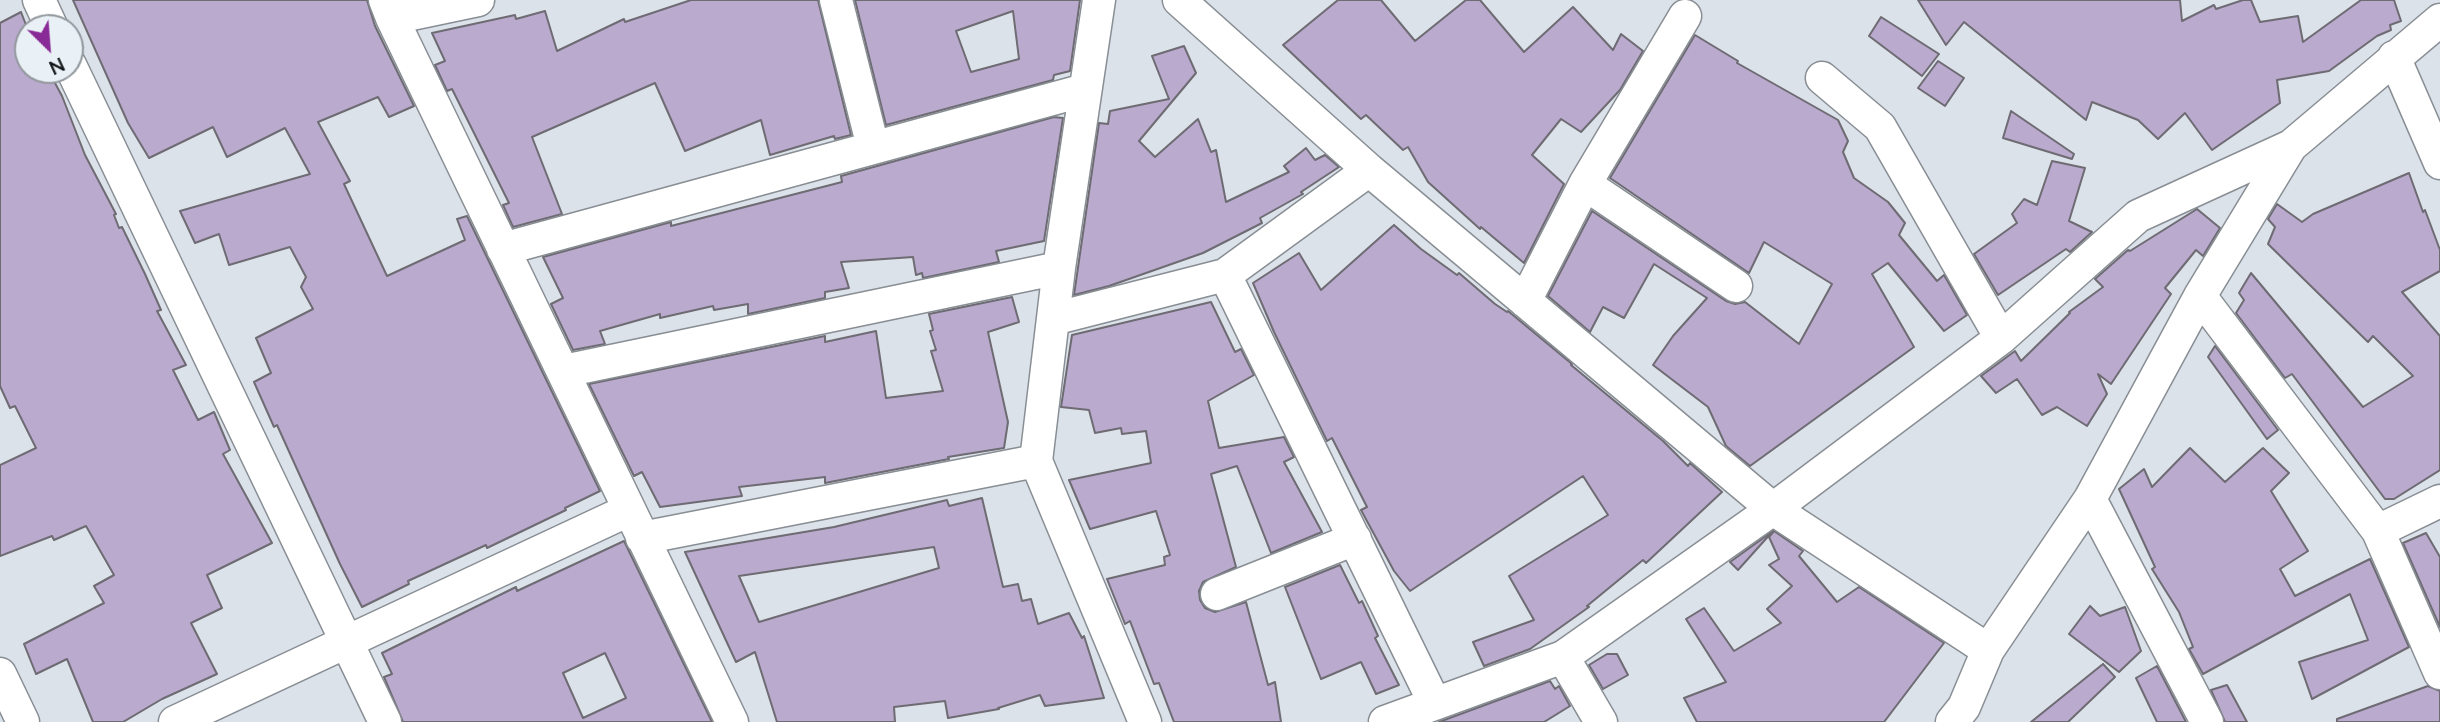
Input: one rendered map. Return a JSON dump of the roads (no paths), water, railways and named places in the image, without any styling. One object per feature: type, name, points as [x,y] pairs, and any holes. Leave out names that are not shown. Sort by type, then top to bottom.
[{"type":"street","points":[[478,0],[389,9],[732,722]]},
{"type":"street","points":[[836,0],[873,147]]},
{"type":"street","points":[[1098,0],[1059,268],[1036,461],[1144,722]]},
{"type":"street","points":[[1179,0],[1368,170],[1773,509],[1988,650]]},
{"type":"street","points":[[1525,301],[1586,184],[1685,16]]},
{"type":"street","points":[[1385,722],[1563,657],[1773,509],[2001,338],[2138,216],[2291,146],[2440,20]]},
{"type":"street","points":[[2394,57],[2440,163]]},
{"type":"street","points":[[1822,78],[1880,127],[2001,338]]},
{"type":"street","points":[[79,84],[385,722]]},
{"type":"street","points":[[503,249],[1085,90]]},
{"type":"street","points":[[1964,717],[1988,650],[2090,499],[2200,296],[2291,146]]},
{"type":"street","points":[[1053,319],[1225,275],[1368,170]]},
{"type":"street","points":[[1586,184],[1736,286]]},
{"type":"street","points":[[564,371],[1059,268]]},
{"type":"street","points":[[1225,275],[1435,704]]},
{"type":"street","points":[[2200,296],[2378,531],[2440,673]]},
{"type":"street","points":[[176,722],[346,641],[636,524],[1036,461]]},
{"type":"street","points":[[2090,499],[2207,722]]},
{"type":"street","points":[[2378,531],[2440,501]]},
{"type":"street","points":[[1217,594],[1355,539]]},
{"type":"street","points":[[1563,657],[1601,722]]},
{"type":"street","points":[[0,674],[23,722]]}]
